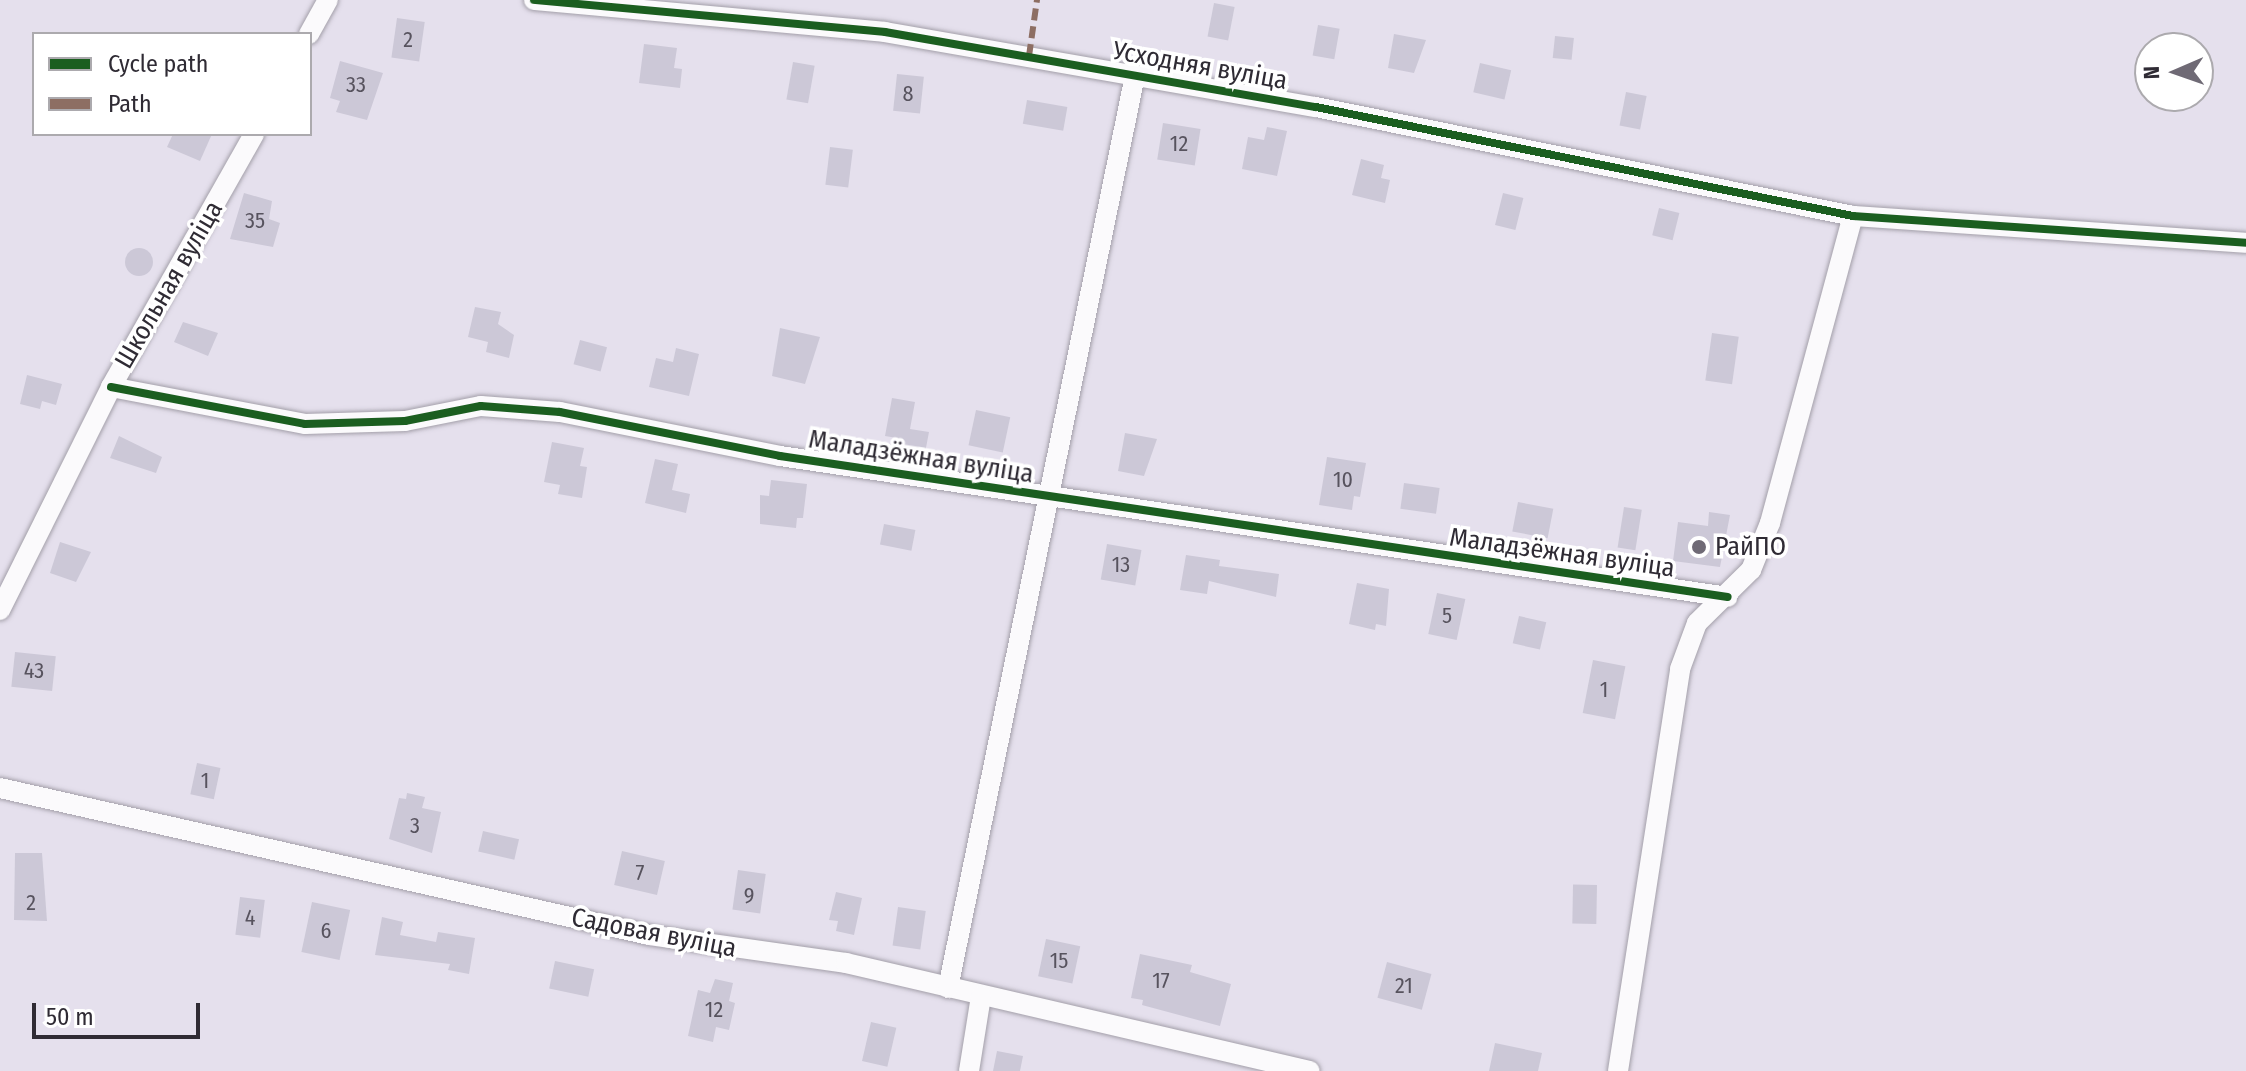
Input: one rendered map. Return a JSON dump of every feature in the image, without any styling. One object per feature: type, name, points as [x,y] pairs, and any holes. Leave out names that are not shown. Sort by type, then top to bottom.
[{"type":"street","points":[[310,32],[328,0]]},
{"type":"street","name":"Усходняя вуліца","points":[[534,0],[885,32],[1135,75],[1853,216],[2246,243]]},
{"type":"street","points":[[948,988],[1052,498],[1135,75]]},
{"type":"street","name":"Школьная вуліца","points":[[0,610],[111,387],[253,136]]},
{"type":"street","points":[[1618,1071],[1680,669],[1697,623],[1728,597],[1751,570],[1770,523],[1853,216]]},
{"type":"street","name":"Маладзёжная вуліца","points":[[111,387],[219,410],[328,425],[405,421],[481,406],[520,407],[780,456],[1728,597]]},
{"type":"street","name":"Садовая вуліца","points":[[0,788],[634,932],[846,963],[1310,1071]]},
{"type":"street","points":[[969,1071],[981,996]]},
{"type":"building","points":[[1214,3],[1235,7],[1228,40],[1208,36]]},
{"type":"building","points":[[397,18],[425,22],[419,62],[391,58]]},
{"type":"building","points":[[1318,25],[1340,29],[1334,59],[1313,56]]},
{"type":"building","points":[[1394,34],[1426,40],[1414,73],[1388,68]]},
{"type":"building","points":[[1555,36],[1574,38],[1572,60],[1553,58]]},
{"type":"building","points":[[644,44],[677,48],[674,68],[682,69],[680,88],[639,83]]},
{"type":"building","points":[[340,61],[383,73],[367,120],[336,112],[340,101],[330,98]]},
{"type":"building","points":[[793,62],[815,66],[808,103],[786,99]]},
{"type":"building","points":[[1480,63],[1511,70],[1504,99],[1473,92]]},
{"type":"building","points":[[897,74],[924,77],[920,114],[893,111]]},
{"type":"building","points":[[1626,92],[1647,96],[1640,129],[1620,125]]},
{"type":"building","points":[[1027,100],[1067,107],[1063,131],[1023,124]]},
{"type":"building","points":[[1163,123],[1201,129],[1195,165],[1157,160]]},
{"type":"building","points":[[1267,127],[1287,131],[1277,176],[1242,169],[1248,137],[1264,140]]},
{"type":"building","points":[[172,136],[211,136],[200,161],[167,147]]},
{"type":"building","points":[[830,147],[853,150],[848,188],[825,185]]},
{"type":"building","points":[[1361,159],[1384,165],[1381,178],[1390,180],[1385,203],[1352,195]]},
{"type":"building","points":[[244,193],[272,201],[269,219],[280,223],[273,247],[230,239]]},
{"type":"building","points":[[1503,193],[1523,198],[1515,230],[1495,225]]},
{"type":"building","points":[[1659,208],[1679,213],[1673,240],[1652,235]]},
{"type":"building","points":[[139,248],[149,252],[153,262],[149,272],[139,276],[129,272],[125,262],[129,252]]},
{"type":"building","points":[[475,307],[501,312],[498,324],[514,335],[509,358],[486,352],[488,342],[468,337]]},
{"type":"building","points":[[183,322],[218,333],[208,356],[174,342]]},
{"type":"building","points":[[780,328],[820,337],[805,384],[772,376]]},
{"type":"building","points":[[1712,333],[1739,337],[1732,384],[1705,381]]},
{"type":"building","points":[[580,340],[607,347],[601,371],[574,364]]},
{"type":"building","points":[[676,348],[699,354],[689,396],[649,387],[656,358],[673,362]]},
{"type":"building","points":[[27,375],[62,384],[56,405],[42,401],[40,409],[20,404]]},
{"type":"building","points":[[892,398],[915,402],[910,429],[929,432],[925,453],[895,447],[897,438],[885,436]]},
{"type":"building","points":[[976,410],[1010,417],[1003,452],[969,445]]},
{"type":"building","points":[[1125,433],[1157,439],[1144,476],[1118,471]]},
{"type":"building","points":[[119,436],[162,457],[156,473],[110,458]]},
{"type":"building","points":[[552,442],[584,448],[580,466],[587,467],[582,498],[558,494],[560,485],[544,482]]},
{"type":"building","points":[[1327,457],[1366,463],[1360,497],[1354,496],[1352,510],[1319,505]]},
{"type":"building","points":[[655,459],[678,464],[672,490],[690,494],[686,513],[645,503]]},
{"type":"building","points":[[771,480],[807,484],[803,518],[797,518],[796,528],[760,524],[760,495],[769,496]]},
{"type":"building","points":[[1404,483],[1440,488],[1436,514],[1400,509]]},
{"type":"building","points":[[1518,502],[1553,509],[1548,538],[1512,531]]},
{"type":"building","points":[[1624,507],[1642,510],[1635,550],[1618,547]]},
{"type":"building","name":"РайПО","points":[[1709,512],[1730,515],[1720,567],[1673,561],[1678,522],[1708,526]]},
{"type":"building","points":[[884,524],[915,530],[911,551],[880,545]]},
{"type":"building","points":[[60,542],[91,552],[76,582],[50,573]]},
{"type":"building","points":[[1107,544],[1141,550],[1135,586],[1101,579]]},
{"type":"building","points":[[1186,555],[1220,560],[1219,566],[1279,574],[1276,597],[1209,581],[1207,594],[1180,590]]},
{"type":"building","points":[[1357,583],[1389,589],[1386,626],[1376,624],[1375,630],[1349,624]]},
{"type":"building","points":[[1437,593],[1465,599],[1457,640],[1428,634]]},
{"type":"building","points":[[1519,616],[1546,622],[1540,650],[1513,643]]},
{"type":"building","points":[[15,652],[56,656],[52,691],[11,687]]},
{"type":"building","points":[[1593,660],[1625,666],[1615,719],[1583,713]]},
{"type":"building","points":[[197,763],[220,768],[214,799],[190,794]]},
{"type":"building","points":[[407,793],[425,797],[422,808],[441,812],[432,853],[389,839],[399,798],[406,799]]},
{"type":"building","points":[[483,831],[519,839],[514,860],[478,851]]},
{"type":"building","points":[[622,851],[665,861],[657,895],[614,885]]},
{"type":"building","points":[[15,853],[42,853],[47,921],[14,920]]},
{"type":"building","points":[[738,870],[766,874],[760,914],[732,910]]},
{"type":"building","points":[[1573,885],[1597,885],[1596,924],[1572,924]]},
{"type":"building","points":[[836,892],[862,898],[854,935],[836,931],[838,921],[829,920]]},
{"type":"building","points":[[240,897],[265,900],[260,938],[235,935]]},
{"type":"building","points":[[312,902],[350,910],[340,960],[301,952]]},
{"type":"building","points":[[898,907],[926,911],[920,950],[893,946]]},
{"type":"building","points":[[382,917],[403,922],[400,935],[436,942],[438,932],[475,938],[469,974],[448,970],[450,964],[375,955]]},
{"type":"building","points":[[1046,939],[1080,946],[1072,983],[1038,976]]},
{"type":"building","points":[[1140,954],[1192,965],[1190,972],[1231,984],[1220,1026],[1142,1005],[1143,1000],[1131,998]]},
{"type":"building","points":[[555,961],[594,969],[588,997],[549,988]]},
{"type":"building","points":[[1387,962],[1431,974],[1422,1010],[1377,998]]},
{"type":"building","points":[[715,979],[733,983],[729,1001],[735,1003],[729,1030],[716,1027],[713,1042],[688,1036],[698,990],[710,993]]},
{"type":"building","points":[[871,1022],[896,1028],[887,1067],[862,1061]]},
{"type":"building","points":[[1495,1043],[1542,1053],[1538,1071],[1489,1071]]},
{"type":"building","points":[[997,1051],[1023,1056],[1020,1071],[993,1071]]},
{"type":"marked path","points":[[1029,56],[1037,0]]},
{"type":"cycle path","points":[[534,0],[885,32],[1316,107],[1853,216],[2246,243]]},
{"type":"cycle path","points":[[111,387],[305,424],[405,421],[481,406],[560,412],[780,456],[1728,597]]},
{"type":"place","name":"РайПО","points":[[1699,547]]}]
